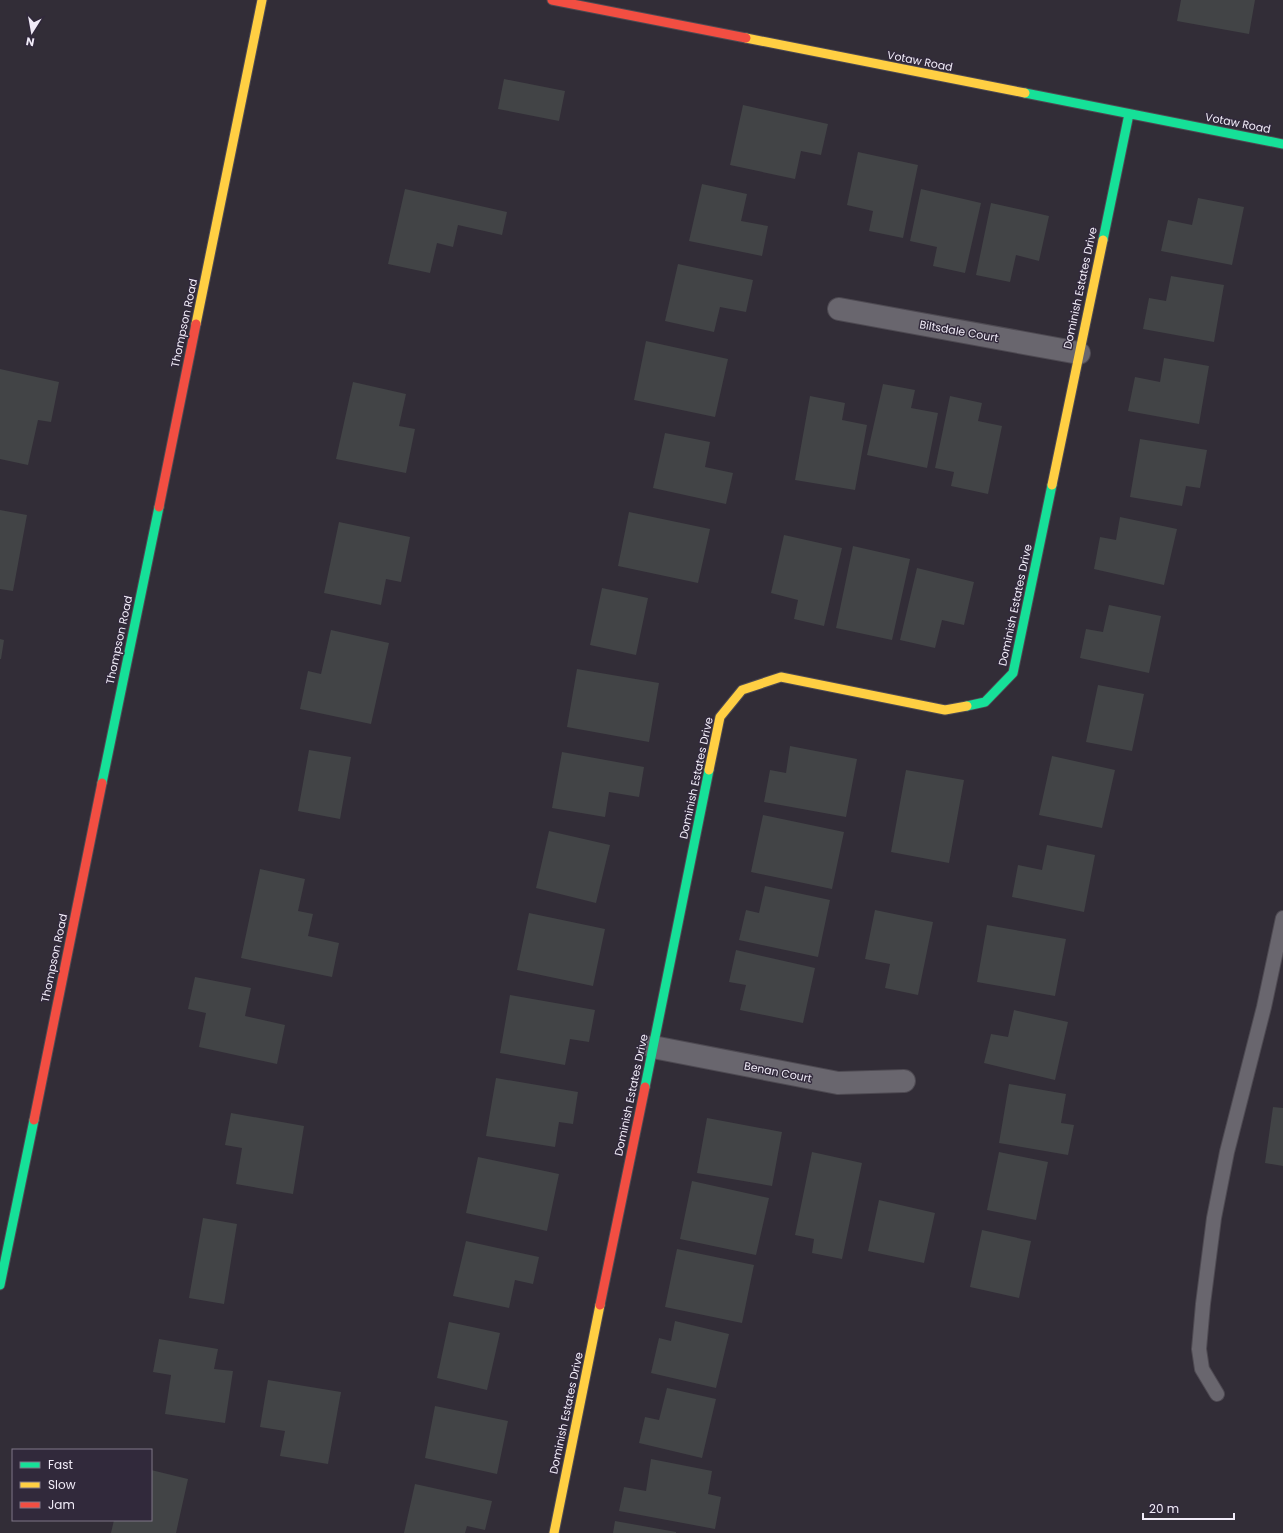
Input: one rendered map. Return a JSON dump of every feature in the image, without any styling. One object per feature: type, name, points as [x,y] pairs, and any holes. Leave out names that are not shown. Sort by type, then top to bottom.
[{"type":"street","name":"Thompson Road","points":[[0,1285],[262,0]]},
{"type":"street","name":"Votaw Road","points":[[552,0],[1283,143]]},
{"type":"street","name":"Dominish Estates Drive","points":[[554,1533],[720,717],[742,690],[781,676],[945,710],[985,702],[1013,673],[1129,114]]},
{"type":"street","name":"Biltsdale Court","points":[[839,310],[1079,352]]},
{"type":"street","name":"Benan Court","points":[[653,1047],[838,1083],[904,1081]]},
{"type":"lane","points":[[1217,1394],[1202,1369],[1199,1349],[1214,1218],[1227,1152],[1264,1007],[1283,918]]},
{"type":"building","points":[[1181,0],[1255,0],[1249,34],[1177,21]]},
{"type":"building","points":[[504,79],[565,91],[559,121],[498,109]]},
{"type":"building","points":[[743,105],[828,124],[821,155],[801,151],[795,179],[730,165]]},
{"type":"building","points":[[858,152],[918,165],[903,238],[869,231],[873,211],[847,205]]},
{"type":"building","points":[[702,184],[747,194],[741,221],[768,226],[762,256],[689,241]]},
{"type":"building","points":[[405,189],[507,212],[502,235],[458,225],[453,247],[437,243],[430,273],[388,264]]},
{"type":"building","points":[[921,189],[981,203],[965,273],[933,266],[937,247],[910,241]]},
{"type":"building","points":[[1198,198],[1244,207],[1232,265],[1161,251],[1168,220],[1192,225]]},
{"type":"building","points":[[991,203],[1049,216],[1039,261],[1016,255],[1010,282],[976,275]]},
{"type":"building","points":[[678,264],[753,280],[746,312],[720,307],[714,332],[665,321]]},
{"type":"building","points":[[1171,276],[1224,285],[1214,342],[1143,329],[1149,298],[1166,301]]},
{"type":"building","points":[[646,341],[728,359],[715,417],[634,400]]},
{"type":"building","points":[[1164,358],[1209,366],[1199,424],[1128,411],[1135,377],[1160,382]]},
{"type":"building","points":[[0,369],[59,382],[51,422],[38,420],[28,465],[0,459]]},
{"type":"building","points":[[353,382],[406,394],[399,426],[415,429],[406,473],[336,459]]},
{"type":"building","points":[[883,384],[915,390],[911,408],[938,413],[927,468],[867,455]]},
{"type":"building","points":[[810,396],[845,403],[842,420],[867,425],[855,490],[795,480]]},
{"type":"building","points":[[950,396],[982,403],[978,421],[1002,426],[988,494],[951,486],[954,472],[935,468]]},
{"type":"building","points":[[665,433],[710,442],[705,467],[733,473],[726,504],[653,488]]},
{"type":"building","points":[[1140,439],[1207,450],[1200,488],[1186,486],[1182,506],[1130,497]]},
{"type":"building","points":[[0,510],[27,515],[13,591],[0,589]]},
{"type":"building","points":[[629,512],[710,529],[698,583],[618,566]]},
{"type":"building","points":[[1120,517],[1177,529],[1164,585],[1094,569],[1100,537],[1116,540]]},
{"type":"building","points":[[339,522],[410,537],[401,582],[386,579],[381,605],[324,593]]},
{"type":"building","points":[[784,535],[842,548],[824,626],[794,619],[798,600],[771,593]]},
{"type":"building","points":[[853,546],[910,559],[892,640],[836,628]]},
{"type":"building","points":[[917,568],[974,582],[964,625],[942,620],[935,648],[900,640]]},
{"type":"building","points":[[602,588],[648,598],[636,655],[590,645]]},
{"type":"building","points":[[1109,605],[1161,616],[1149,673],[1080,658],[1086,629],[1103,632]]},
{"type":"building","points":[[331,630],[389,643],[371,724],[300,709],[308,671],[321,674]]},
{"type":"building","points":[[0,639],[4,640],[1,659],[0,659]]},
{"type":"building","points":[[577,669],[659,683],[649,742],[567,727]]},
{"type":"building","points":[[1098,685],[1144,694],[1132,751],[1086,742]]},
{"type":"building","points":[[790,746],[857,759],[846,817],[764,802],[770,770],[786,773]]},
{"type":"building","points":[[309,750],[351,757],[340,819],[298,811]]},
{"type":"building","points":[[562,752],[644,767],[639,797],[609,792],[605,817],[552,808]]},
{"type":"building","points":[[1052,756],[1115,770],[1102,828],[1039,815]]},
{"type":"building","points":[[906,770],[964,780],[949,863],[891,852]]},
{"type":"building","points":[[763,815],[844,832],[832,889],[751,872]]},
{"type":"building","points":[[549,831],[610,845],[596,903],[536,888]]},
{"type":"building","points":[[1047,845],[1095,855],[1084,912],[1012,897],[1018,865],[1042,870]]},
{"type":"building","points":[[260,869],[305,879],[298,911],[313,914],[308,936],[339,943],[332,977],[241,958]]},
{"type":"building","points":[[765,886],[830,900],[818,957],[739,940],[746,910],[759,913]]},
{"type":"building","points":[[875,910],[933,922],[918,995],[885,988],[890,964],[865,959]]},
{"type":"building","points":[[529,913],[605,929],[593,986],[517,970]]},
{"type":"building","points":[[987,925],[1066,939],[1055,996],[977,982]]},
{"type":"building","points":[[736,950],[815,968],[803,1023],[740,1010],[746,985],[729,982]]},
{"type":"building","points":[[195,977],[251,988],[245,1016],[285,1025],[277,1064],[199,1047],[206,1013],[188,1009]]},
{"type":"building","points":[[510,995],[595,1010],[589,1042],[570,1039],[565,1065],[500,1053]]},
{"type":"building","points":[[1014,1010],[1068,1022],[1055,1080],[984,1063],[991,1034],[1008,1037]]},
{"type":"building","points":[[496,1078],[578,1092],[573,1124],[559,1122],[555,1147],[486,1136]]},
{"type":"building","points":[[1009,1084],[1066,1094],[1061,1123],[1074,1125],[1068,1155],[999,1143]]},
{"type":"building","points":[[1273,1107],[1283,1108],[1283,1166],[1265,1163]]},
{"type":"building","points":[[231,1113],[304,1126],[293,1194],[236,1184],[242,1148],[225,1145]]},
{"type":"building","points":[[707,1118],[782,1132],[772,1186],[697,1173]]},
{"type":"building","points":[[812,1152],[862,1163],[842,1259],[812,1253],[814,1239],[795,1235]]},
{"type":"building","points":[[999,1152],[1048,1162],[1036,1220],[987,1210]]},
{"type":"building","points":[[478,1157],[559,1174],[547,1231],[466,1213]]},
{"type":"building","points":[[692,1181],[769,1198],[756,1255],[680,1239]]},
{"type":"building","points":[[879,1200],[935,1213],[924,1263],[868,1251]]},
{"type":"building","points":[[203,1218],[237,1224],[224,1304],[189,1298]]},
{"type":"building","points":[[982,1230],[1031,1241],[1019,1298],[970,1287]]},
{"type":"building","points":[[466,1241],[539,1257],[533,1284],[515,1280],[509,1308],[453,1296]]},
{"type":"building","points":[[677,1249],[754,1265],[742,1323],[665,1307]]},
{"type":"building","points":[[675,1321],[729,1334],[716,1388],[651,1373],[659,1338],[671,1341]]},
{"type":"building","points":[[449,1322],[500,1333],[487,1390],[437,1378]]},
{"type":"building","points":[[159,1339],[218,1349],[214,1369],[233,1371],[225,1423],[165,1414],[171,1375],[153,1372]]},
{"type":"building","points":[[268,1380],[341,1392],[328,1464],[280,1456],[285,1431],[260,1427]]},
{"type":"building","points":[[667,1388],[716,1399],[702,1458],[639,1443],[645,1417],[659,1420]]},
{"type":"building","points":[[435,1406],[508,1421],[497,1474],[425,1458]]},
{"type":"building","points":[[651,1459],[712,1471],[708,1494],[721,1497],[715,1529],[619,1511],[624,1487],[646,1491]]},
{"type":"building","points":[[152,1470],[188,1479],[176,1533],[111,1533],[114,1521],[152,1521]]},
{"type":"building","points":[[415,1484],[492,1501],[485,1530],[467,1526],[465,1533],[404,1533]]},
{"type":"building","points":[[615,1521],[676,1532],[676,1533],[613,1533]]},
{"type":"traffic: fast","points":[[1025,93],[1283,144]]},
{"type":"traffic: fast","points":[[1103,240],[1129,114]]},
{"type":"traffic: fast","points":[[967,706],[985,702],[1013,673],[1052,485]]},
{"type":"traffic: fast","points":[[102,783],[159,507]]},
{"type":"traffic: fast","points":[[645,1087],[709,770]]},
{"type":"traffic: fast","points":[[0,1285],[34,1120]]},
{"type":"traffic: slow","points":[[196,324],[262,0]]},
{"type":"traffic: slow","points":[[746,38],[1025,93]]},
{"type":"traffic: slow","points":[[1052,485],[1103,240]]},
{"type":"traffic: slow","points":[[709,770],[720,717],[742,690],[781,677],[945,710],[967,706]]},
{"type":"traffic: slow","points":[[554,1533],[600,1305]]},
{"type":"traffic: jam","points":[[552,0],[746,38]]},
{"type":"traffic: jam","points":[[159,507],[196,324]]},
{"type":"traffic: jam","points":[[34,1120],[102,783]]},
{"type":"traffic: jam","points":[[600,1305],[645,1087]]}]
